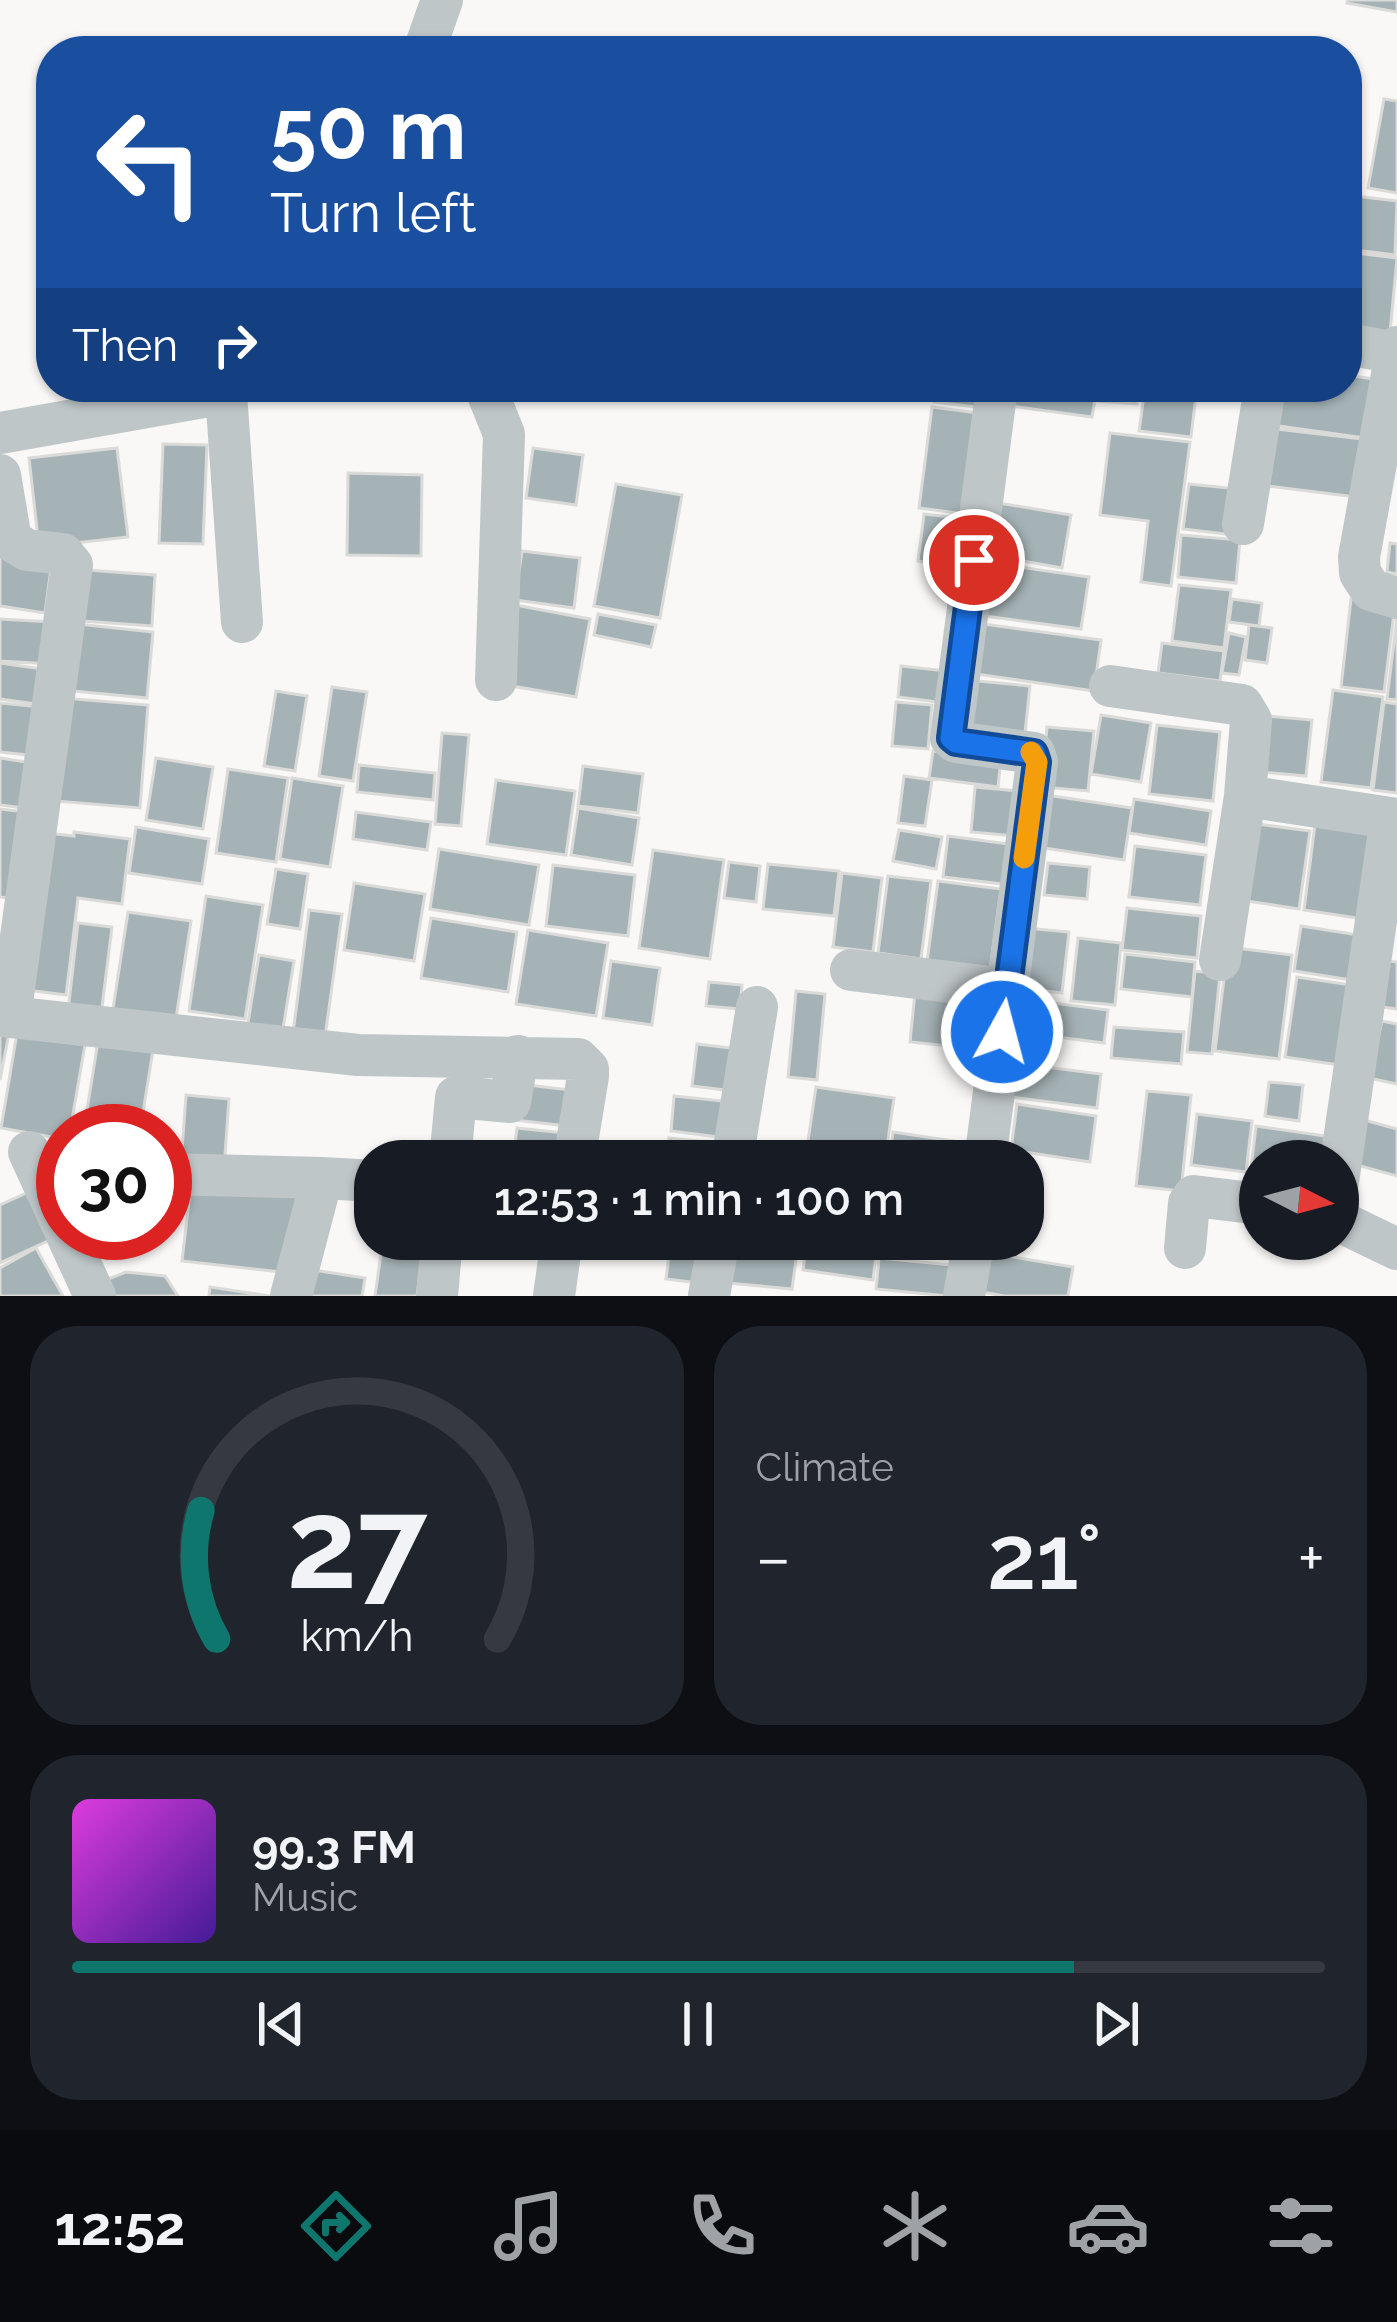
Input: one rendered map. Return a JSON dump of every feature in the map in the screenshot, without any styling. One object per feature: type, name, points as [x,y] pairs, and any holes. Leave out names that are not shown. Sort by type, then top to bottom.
[{"type":"street","points":[[429,36],[442,0]]},
{"type":"street","points":[[1362,346],[1396,350],[1360,573],[1379,595],[1397,598]]},
{"type":"street","points":[[0,433],[166,402]]},
{"type":"street","points":[[231,402],[242,622]]},
{"type":"street","points":[[491,402],[503,434],[496,680]]},
{"type":"street","points":[[988,1140],[1036,757],[1029,752],[956,742],[950,734],[995,402]]},
{"type":"street","points":[[1244,524],[1263,402]]},
{"type":"street","points":[[0,475],[11,540],[27,550],[63,554],[72,565],[5,1016],[358,1055],[578,1059],[588,1069],[577,1140]]},
{"type":"street","points":[[1111,686],[1242,705],[1251,720],[1245,796],[1220,960]]},
{"type":"street","points":[[1245,796],[1394,818],[1344,1140]]},
{"type":"street","points":[[851,970],[1007,989]]},
{"type":"street","points":[[736,1140],[758,1007]]},
{"type":"street","points":[[452,1140],[456,1097],[509,1102],[518,1056]]},
{"type":"street","points":[[192,1175],[354,1180]]},
{"type":"street","points":[[291,1296],[322,1178]]},
{"type":"street","points":[[1185,1248],[1189,1203],[1194,1196],[1239,1201]]},
{"type":"street","points":[[1359,1231],[1397,1250]]},
{"type":"street","points":[[79,1260],[95,1296]]},
{"type":"street","points":[[436,1296],[440,1260]]},
{"type":"street","points":[[554,1296],[559,1260]]},
{"type":"street","points":[[710,1296],[716,1260]]},
{"type":"street","points":[[964,1296],[970,1260]]},
{"type":"building","points":[[1397,0],[1397,12],[1347,3]]},
{"type":"building","points":[[1384,99],[1397,101],[1397,193],[1368,188]]},
{"type":"building","points":[[1362,197],[1397,201],[1395,255],[1362,251]]},
{"type":"building","points":[[1362,254],[1397,258],[1390,333],[1362,330]]},
{"type":"building","points":[[1362,377],[1381,380],[1372,439],[1265,424],[1267,402],[1362,402]]},
{"type":"building","points":[[934,402],[994,402],[993,409]]},
{"type":"building","points":[[1003,402],[1094,402],[1092,417]]},
{"type":"building","points":[[1143,402],[1195,402],[1191,437],[1139,431]]},
{"type":"building","points":[[932,407],[986,414],[973,515],[919,508]]},
{"type":"building","points":[[1259,427],[1371,440],[1364,498],[1252,484]]},
{"type":"building","points":[[1110,433],[1190,442],[1171,586],[1141,582],[1148,521],[1100,515]]},
{"type":"building","points":[[163,444],[207,445],[203,544],[159,543]]},
{"type":"building","points":[[117,448],[128,537],[39,547],[29,458]]},
{"type":"building","points":[[533,448],[583,455],[576,505],[526,498]]},
{"type":"building","points":[[348,473],[422,475],[421,556],[347,555]]},
{"type":"building","points":[[616,484],[682,495],[660,618],[594,606]]},
{"type":"building","points":[[1189,484],[1239,489],[1234,535],[1183,529]]},
{"type":"building","points":[[993,502],[1071,515],[1062,568],[984,554]]},
{"type":"building","points":[[924,514],[977,520],[970,569],[918,561]]},
{"type":"building","points":[[1181,535],[1240,540],[1236,583],[1178,577]]},
{"type":"building","points":[[1390,543],[1397,544],[1397,574],[1387,572]]},
{"type":"building","points":[[522,551],[580,558],[574,608],[515,600]]},
{"type":"building","points":[[0,554],[52,561],[45,613],[0,606]]},
{"type":"building","points":[[984,562],[1089,577],[1081,629],[977,615]]},
{"type":"building","points":[[73,569],[155,575],[152,626],[69,620]]},
{"type":"building","points":[[1179,585],[1231,590],[1224,648],[1172,641]]},
{"type":"building","points":[[1232,599],[1262,603],[1259,626],[1229,622]]},
{"type":"building","points":[[1351,599],[1395,605],[1384,692],[1341,687]]},
{"type":"building","points":[[515,605],[590,619],[576,697],[500,684]]},
{"type":"building","points":[[598,614],[656,625],[651,647],[594,635]]},
{"type":"building","points":[[1397,618],[1397,700],[1387,699]]},
{"type":"building","points":[[0,619],[52,622],[51,664],[0,661]]},
{"type":"building","points":[[68,623],[153,632],[147,698],[62,690]]},
{"type":"building","points":[[976,623],[1101,640],[1094,691],[969,673]]},
{"type":"building","points":[[1249,625],[1272,628],[1267,663],[1245,660]]},
{"type":"building","points":[[1229,633],[1246,637],[1239,675],[1222,673]]},
{"type":"building","points":[[1162,643],[1224,651],[1220,681],[1158,673]]},
{"type":"building","points":[[0,663],[49,670],[44,705],[0,699]]},
{"type":"building","points":[[901,666],[956,672],[953,704],[898,697]]},
{"type":"building","points":[[967,680],[1030,686],[1024,742],[961,736]]},
{"type":"building","points":[[332,687],[367,692],[353,781],[319,776]]},
{"type":"building","points":[[1333,690],[1383,697],[1371,788],[1321,782]]},
{"type":"building","points":[[276,691],[307,696],[295,771],[264,766]]},
{"type":"building","points":[[63,698],[148,705],[140,808],[55,801]]},
{"type":"building","points":[[896,702],[932,705],[928,749],[892,746]]},
{"type":"building","points":[[1384,702],[1397,704],[1397,793],[1373,790]]},
{"type":"building","points":[[0,703],[51,708],[46,757],[0,752]]},
{"type":"building","points":[[1101,715],[1151,723],[1141,782],[1091,774]]},
{"type":"building","points":[[1257,715],[1312,720],[1306,776],[1251,771]]},
{"type":"building","points":[[1157,725],[1220,732],[1213,801],[1149,794]]},
{"type":"building","points":[[1047,727],[1094,731],[1088,791],[1042,787]]},
{"type":"building","points":[[442,733],[469,735],[461,826],[435,824]]},
{"type":"building","points":[[933,751],[1001,759],[998,787],[929,778]]},
{"type":"building","points":[[0,758],[39,764],[33,809],[0,805]]},
{"type":"building","points":[[156,758],[213,767],[203,829],[146,820]]},
{"type":"building","points":[[359,765],[435,773],[433,800],[357,792]]},
{"type":"building","points":[[583,766],[643,774],[638,813],[578,806]]},
{"type":"building","points":[[228,769],[288,778],[276,862],[216,853]]},
{"type":"building","points":[[904,776],[932,780],[925,826],[898,823]]},
{"type":"building","points":[[292,778],[343,786],[330,867],[280,859]]},
{"type":"building","points":[[496,780],[575,791],[566,855],[487,844]]},
{"type":"building","points":[[975,787],[1029,792],[1025,837],[971,832]]},
{"type":"building","points":[[1040,794],[1132,808],[1124,860],[1031,846]]},
{"type":"building","points":[[1134,799],[1211,811],[1206,845],[1129,833]]},
{"type":"building","points":[[578,808],[639,818],[632,865],[571,855]]},
{"type":"building","points":[[0,809],[34,813],[23,900],[0,897]]},
{"type":"building","points":[[356,812],[431,822],[427,850],[353,839]]},
{"type":"building","points":[[1258,824],[1310,831],[1299,909],[1247,901]]},
{"type":"building","points":[[1315,824],[1375,832],[1363,919],[1304,910]]},
{"type":"building","points":[[136,827],[209,839],[202,884],[129,873]]},
{"type":"building","points":[[899,830],[942,837],[936,869],[893,861]]},
{"type":"building","points":[[39,832],[130,839],[122,904],[78,898],[66,995],[19,989]]},
{"type":"building","points":[[948,836],[1016,845],[1011,885],[943,877]]},
{"type":"building","points":[[1135,846],[1206,855],[1200,905],[1129,897]]},
{"type":"building","points":[[439,849],[539,865],[529,925],[430,909]]},
{"type":"building","points":[[653,850],[724,860],[710,959],[639,948]]},
{"type":"building","points":[[729,862],[760,866],[756,902],[724,898]]},
{"type":"building","points":[[1048,863],[1090,867],[1087,899],[1044,895]]},
{"type":"building","points":[[768,864],[839,871],[834,916],[763,909]]},
{"type":"building","points":[[553,865],[635,875],[628,936],[546,926]]},
{"type":"building","points":[[276,869],[308,874],[300,929],[267,924]]},
{"type":"building","points":[[842,873],[882,878],[873,952],[833,947]]},
{"type":"building","points":[[888,876],[931,881],[921,959],[878,953]]},
{"type":"building","points":[[938,881],[1001,889],[990,970],[927,962]]},
{"type":"building","points":[[354,883],[425,894],[414,961],[344,950]]},
{"type":"building","points":[[206,896],[263,905],[245,1019],[189,1011]]},
{"type":"building","points":[[1127,908],[1201,916],[1197,958],[1122,950]]},
{"type":"building","points":[[309,910],[342,914],[325,1037],[293,1033]]},
{"type":"building","points":[[128,912],[191,921],[175,1025],[112,1015]]},
{"type":"building","points":[[431,918],[517,932],[508,992],[421,978]]},
{"type":"building","points":[[78,923],[112,927],[101,1015],[68,1011]]},
{"type":"building","points":[[1301,926],[1371,937],[1364,982],[1294,971]]},
{"type":"building","points":[[1026,928],[1069,932],[1062,993],[1019,988]]},
{"type":"building","points":[[528,930],[608,943],[596,1016],[516,1004]]},
{"type":"building","points":[[1078,938],[1121,943],[1115,1005],[1071,1001]]},
{"type":"building","points":[[1228,947],[1292,955],[1279,1059],[1215,1051]]},
{"type":"building","points":[[1125,954],[1195,962],[1192,997],[1121,989]]},
{"type":"building","points":[[259,955],[294,961],[281,1041],[246,1035]]},
{"type":"building","points":[[1381,960],[1397,962],[1397,1009],[1375,1006]]},
{"type":"building","points":[[611,961],[660,968],[652,1025],[603,1018]]},
{"type":"building","points":[[1195,971],[1220,974],[1212,1054],[1187,1052]]},
{"type":"building","points":[[1297,977],[1358,986],[1346,1066],[1285,1057]]},
{"type":"building","points":[[709,982],[742,985],[740,1009],[706,1006]]},
{"type":"building","points":[[916,982],[956,986],[949,1046],[910,1042]]},
{"type":"building","points":[[796,991],[825,994],[817,1080],[788,1077]]},
{"type":"building","points":[[1022,999],[1108,1010],[1104,1043],[1018,1032]]},
{"type":"building","points":[[1382,1021],[1397,1024],[1397,1084],[1369,1078]]},
{"type":"building","points":[[0,1026],[10,1028],[0,1080]]},
{"type":"building","points":[[1114,1027],[1184,1032],[1181,1064],[1111,1058]]},
{"type":"building","points":[[17,1033],[85,1045],[75,1104],[36,1104],[36,1134],[1,1128]]},
{"type":"building","points":[[99,1035],[154,1044],[144,1104],[88,1104]]},
{"type":"building","points":[[697,1044],[731,1048],[725,1090],[692,1086]]},
{"type":"building","points":[[1014,1063],[1101,1074],[1097,1108],[1010,1097]]},
{"type":"building","points":[[1269,1082],[1303,1085],[1299,1121],[1265,1116]]},
{"type":"building","points":[[519,1084],[570,1090],[567,1126],[515,1120]]},
{"type":"building","points":[[816,1087],[894,1098],[888,1140],[808,1140]]},
{"type":"building","points":[[1147,1091],[1191,1095],[1181,1191],[1136,1186]]},
{"type":"building","points":[[186,1095],[229,1099],[224,1169],[192,1166],[192,1104],[185,1104]]},
{"type":"building","points":[[674,1096],[723,1101],[719,1137],[671,1131]]},
{"type":"building","points":[[1017,1104],[1096,1116],[1090,1162],[1044,1155],[1044,1140],[1012,1140]]},
{"type":"building","points":[[1197,1114],[1252,1121],[1250,1140],[1239,1140],[1239,1171],[1191,1165]]},
{"type":"building","points":[[1357,1118],[1397,1129],[1397,1176],[1359,1166],[1359,1140],[1352,1140]]},
{"type":"building","points":[[1256,1126],[1339,1138],[1339,1140],[1254,1140]]},
{"type":"building","points":[[517,1128],[565,1133],[564,1140],[516,1140]]},
{"type":"building","points":[[893,1132],[946,1140],[892,1140]]},
{"type":"building","points":[[192,1184],[299,1196],[290,1273],[182,1261],[192,1260]]},
{"type":"building","points":[[29,1192],[36,1208],[36,1246],[0,1263],[0,1205]]},
{"type":"building","points":[[36,1248],[36,1260],[43,1260],[63,1296],[0,1296],[0,1268]]},
{"type":"building","points":[[380,1260],[422,1260],[417,1296],[375,1296]]},
{"type":"building","points":[[668,1260],[710,1260],[707,1284],[666,1279]]},
{"type":"building","points":[[732,1260],[796,1260],[792,1289],[728,1283]]},
{"type":"building","points":[[804,1260],[875,1260],[873,1280],[803,1270]]},
{"type":"building","points":[[879,1260],[952,1265],[948,1296],[876,1289]]},
{"type":"building","points":[[988,1260],[1073,1267],[1068,1296],[982,1292]]},
{"type":"building","points":[[301,1268],[365,1278],[362,1296],[297,1296]]},
{"type":"building","points":[[126,1272],[165,1276],[178,1296],[106,1296],[98,1283]]},
{"type":"building","points":[[210,1287],[270,1296],[209,1296]]},
{"type":"slow traffic","points":[[1024,858],[1037,762],[1031,752]]},
{"type":"route","points":[[974,560],[951,738],[1034,753],[1037,762],[1002,1032]]}]
